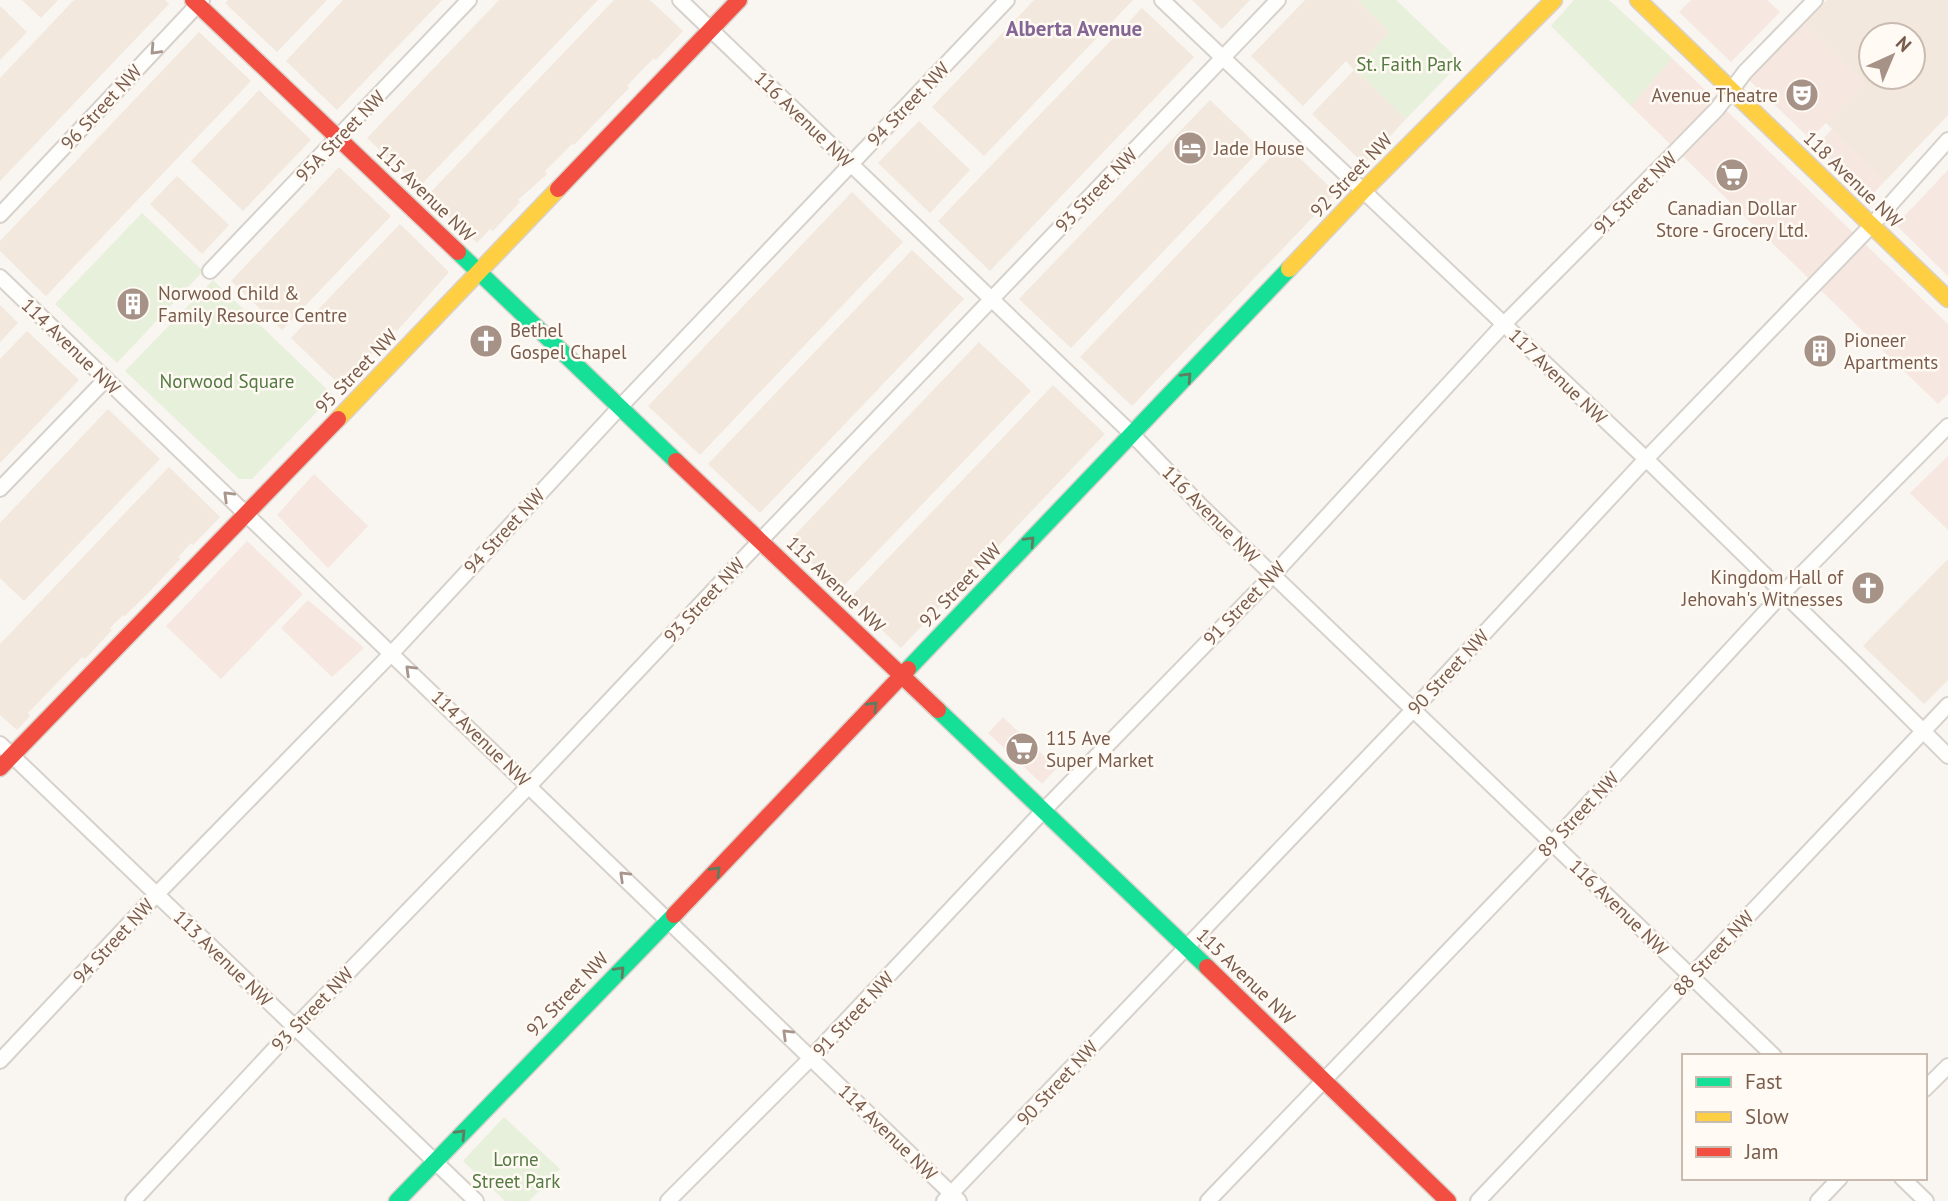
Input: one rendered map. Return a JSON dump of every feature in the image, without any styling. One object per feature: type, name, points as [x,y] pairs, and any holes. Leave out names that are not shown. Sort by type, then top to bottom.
[{"type":"street","name":"95A Street NW","points":[[210,271],[469,0]]},
{"type":"street","name":"116 Avenue NW","points":[[680,0],[1132,434],[1201,506],[1772,1054]]},
{"type":"street","name":"95 Street NW","points":[[0,768],[6,750],[247,515],[739,0]]},
{"type":"street","name":"94 Street NW","points":[[0,1061],[157,894],[392,653],[620,407],[1007,0]]},
{"type":"street","name":"117 Avenue NW","points":[[1162,0],[1646,459],[1948,757]]},
{"type":"street","name":"93 Street NW","points":[[132,1201],[295,1027],[530,785],[1278,0]]},
{"type":"street","name":"92 Street NW","points":[[397,1201],[669,920],[1364,190],[1554,0]]},
{"type":"street","name":"118 Avenue NW","points":[[1638,0],[1948,299]]},
{"type":"street","name":"91 Street NW","points":[[668,1201],[811,1058],[1043,811],[1273,575],[1504,324],[1674,153],[1745,72],[1815,0]]},
{"type":"street","name":"115 Avenue NW","points":[[198,1],[1448,1201]]},
{"type":"street","name":"96 Street NW","points":[[0,215],[198,1]]},
{"type":"street","name":"90 Street NW","points":[[952,1199],[1646,459],[1871,226],[1948,140]]},
{"type":"street","name":"114 Avenue NW","points":[[0,277],[530,785],[952,1199]]},
{"type":"street","points":[[0,489],[106,379]]},
{"type":"street","name":"89 Street NW","points":[[1208,1201],[1552,842],[1782,594],[1948,426]]},
{"type":"street","name":"88 Street NW","points":[[1478,1201],[1948,705]]},
{"type":"street","name":"113 Avenue NW","points":[[6,750],[476,1201]]},
{"type":"street","points":[[1927,1087],[1948,1066]]},
{"type":"street","points":[[1818,1201],[1838,1180]]},
{"type":"street","points":[[1904,1180],[1926,1201]]},
{"type":"shaded area","points":[[22,0],[58,0],[41,18]]},
{"type":"shaded area","points":[[74,0],[165,0],[169,4],[0,181],[0,78]]},
{"type":"shaded area","points":[[228,0],[327,0],[277,52],[225,3]]},
{"type":"shaded area","points":[[343,0],[442,0],[337,110],[286,61]]},
{"type":"shaded area","points":[[499,0],[598,0],[419,187],[367,138]]},
{"type":"shaded area","points":[[614,0],[650,0],[683,31],[656,60],[654,58],[640,72],[627,86],[629,88],[574,145],[545,171],[547,174],[518,200],[520,202],[493,231],[490,229],[477,243],[427,196]]},
{"type":"shaded area","points":[[1034,0],[1133,0],[984,156],[932,107]]},
{"type":"shaded area","points":[[1192,0],[1250,0],[1222,29]]},
{"type":"shaded area","points":[[1305,0],[1358,0],[1390,32],[1355,69],[1406,119],[1364,164],[1312,114],[1354,70],[1346,61],[1303,106],[1251,56]]},
{"type":"shaded area","points":[[1691,0],[1767,0],[1780,12],[1731,62],[1679,12]]},
{"type":"shaded area","points":[[1827,0],[1948,0],[1948,115],[1885,181],[1825,122],[1857,91],[1927,91],[1927,21],[1857,21],[1857,75],[1803,24]]},
{"type":"shaded area","points":[[0,6],[27,32],[0,60]]},
{"type":"shaded area","points":[[1142,8],[1194,57],[990,271],[938,221]]},
{"type":"shaded area","points":[[1803,24],[1857,75],[1858,91],[1810,139],[1749,80]]},
{"type":"shaded area","points":[[199,32],[251,81],[46,296],[0,251],[0,241]]},
{"type":"shaded area","points":[[1672,58],[1948,324],[1948,394],[1938,404],[1631,106]]},
{"type":"shaded area","points":[[259,90],[311,140],[243,211],[191,161]]},
{"type":"shaded area","points":[[1210,100],[1261,149],[1071,348],[1019,299]]},
{"type":"shaded area","points":[[919,121],[970,170],[930,213],[878,163]]},
{"type":"shaded area","points":[[1832,129],[1885,181],[1869,198],[1816,146]]},
{"type":"shaded area","points":[[1284,143],[1336,193],[1132,406],[1080,357]]},
{"type":"shaded area","points":[[339,167],[391,216],[282,330],[231,281]]},
{"type":"shaded area","points":[[1948,170],[1948,276],[1896,225]]},
{"type":"shaded area","points":[[177,176],[229,225],[202,254],[150,204]]},
{"type":"shaded area","points":[[852,192],[903,242],[700,455],[648,406]]},
{"type":"shaded area","points":[[400,224],[449,272],[397,331],[395,329],[355,371],[356,374],[343,388],[291,338]]},
{"type":"shaded area","points":[[912,250],[964,299],[760,513],[708,464]]},
{"type":"shaded area","points":[[0,305],[18,323],[0,342]]},
{"type":"shaded area","points":[[27,331],[79,380],[0,463],[0,359]]},
{"type":"shaded area","points":[[979,342],[1031,391],[840,590],[789,541]]},
{"type":"shaded area","points":[[1053,385],[1105,434],[901,648],[849,599]]},
{"type":"shaded area","points":[[108,409],[160,459],[24,601],[0,578],[0,523]]},
{"type":"shaded area","points":[[1948,456],[1948,530],[1910,493]]},
{"type":"shaded area","points":[[169,467],[220,517],[193,545],[191,543],[153,588],[110,628],[112,630],[85,659],[82,657],[28,713],[30,716],[17,730],[0,715],[0,644]]},
{"type":"shaded area","points":[[314,474],[368,526],[328,568],[277,515]]},
{"type":"shaded area","points":[[247,541],[303,594],[221,679],[166,626]]},
{"type":"shaded area","points":[[1948,559],[1948,680],[1924,704],[1863,646]]},
{"type":"shaded area","points":[[308,600],[364,648],[332,677],[281,628]]},
{"type":"shaded area","points":[[1003,717],[1057,768],[1042,784],[988,733]]},
{"type":"green space","name":"St. Faith Park","points":[[1358,0],[1396,0],[1461,62],[1406,119],[1355,69],[1390,32]]},
{"type":"green space","points":[[1574,0],[1609,0],[1672,58],[1631,106],[1551,26]]},
{"type":"green space","name":"Norwood Square","points":[[142,213],[203,271],[117,363],[55,304]]},
{"type":"green space","name":"Norwood Square","points":[[213,280],[333,395],[252,479],[239,479],[125,371]]},
{"type":"green space","name":"Lorne Street Park","points":[[504,1117],[560,1169],[529,1201],[505,1201],[463,1161]]},
{"type":"traffic: fast","points":[[458,252],[676,461]]},
{"type":"traffic: fast","points":[[908,669],[1289,269]]},
{"type":"traffic: fast","points":[[938,710],[1207,967]]},
{"type":"traffic: fast","points":[[397,1201],[674,915]]},
{"type":"traffic: slow","points":[[1289,269],[1554,0]]},
{"type":"traffic: slow","points":[[1638,0],[1948,299]]},
{"type":"traffic: slow","points":[[338,419],[558,189]]},
{"type":"traffic: jam","points":[[193,0],[458,252]]},
{"type":"traffic: jam","points":[[558,189],[739,0]]},
{"type":"traffic: jam","points":[[0,768],[338,419]]},
{"type":"traffic: jam","points":[[676,461],[938,710]]},
{"type":"traffic: jam","points":[[674,915],[908,669]]},
{"type":"traffic: jam","points":[[1207,967],[1448,1201]]},
{"type":"place","name":"Avenue Theatre","points":[[1802,95]]},
{"type":"place","name":"Jade House","points":[[1190,148]]},
{"type":"place","name":"Canadian Dollar Store - Grocery Ltd.","points":[[1732,175]]},
{"type":"place","name":"Norwood Child & Family Resource Centre","points":[[133,304]]},
{"type":"place","name":"Bethel Gospel Chapel","points":[[486,341]]},
{"type":"place","name":"Pioneer Apartments","points":[[1820,351]]},
{"type":"place","name":"Kingdom Hall of Jehovah's Witnesses","points":[[1868,588]]},
{"type":"place","name":"115 Ave Super Market","points":[[1022,749]]},
{"type":"district","name":"Alberta Avenue","points":[[1074,28]]}]
